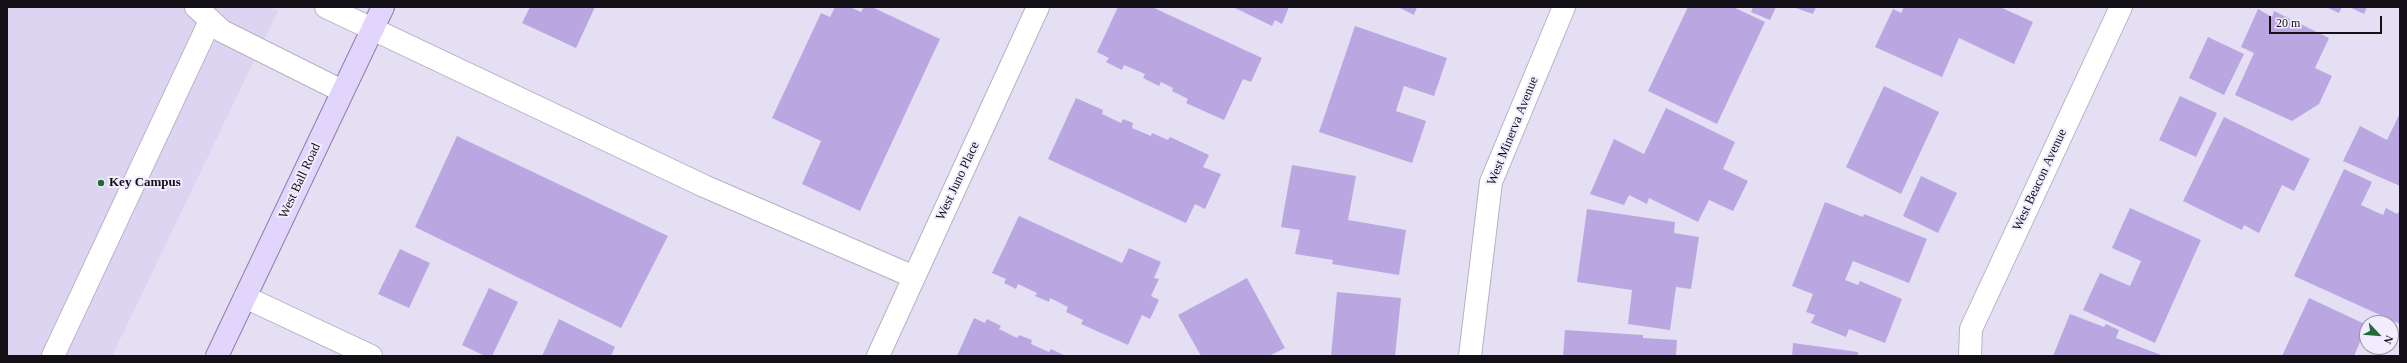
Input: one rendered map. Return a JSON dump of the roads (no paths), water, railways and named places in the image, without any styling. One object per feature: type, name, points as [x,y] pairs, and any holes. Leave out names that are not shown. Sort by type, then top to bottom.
[{"type":"main road","name":"West Ball Road","points":[[217,356],[383,7]]},
{"type":"street","points":[[326,7],[704,186],[914,277]]},
{"type":"street","name":"West Minerva Avenue","points":[[1470,356],[1491,182],[1564,7]]},
{"type":"street","name":"West Beacon Avenue","points":[[1970,356],[1971,329],[2121,7]]},
{"type":"street","name":"West Juno Place","points":[[878,356],[1032,9]]},
{"type":"street","points":[[53,356],[203,14],[222,31],[342,91]]},
{"type":"street","points":[[245,297],[371,356]]},
{"type":"place","name":"Key Campus","points":[[101,183]]}]
